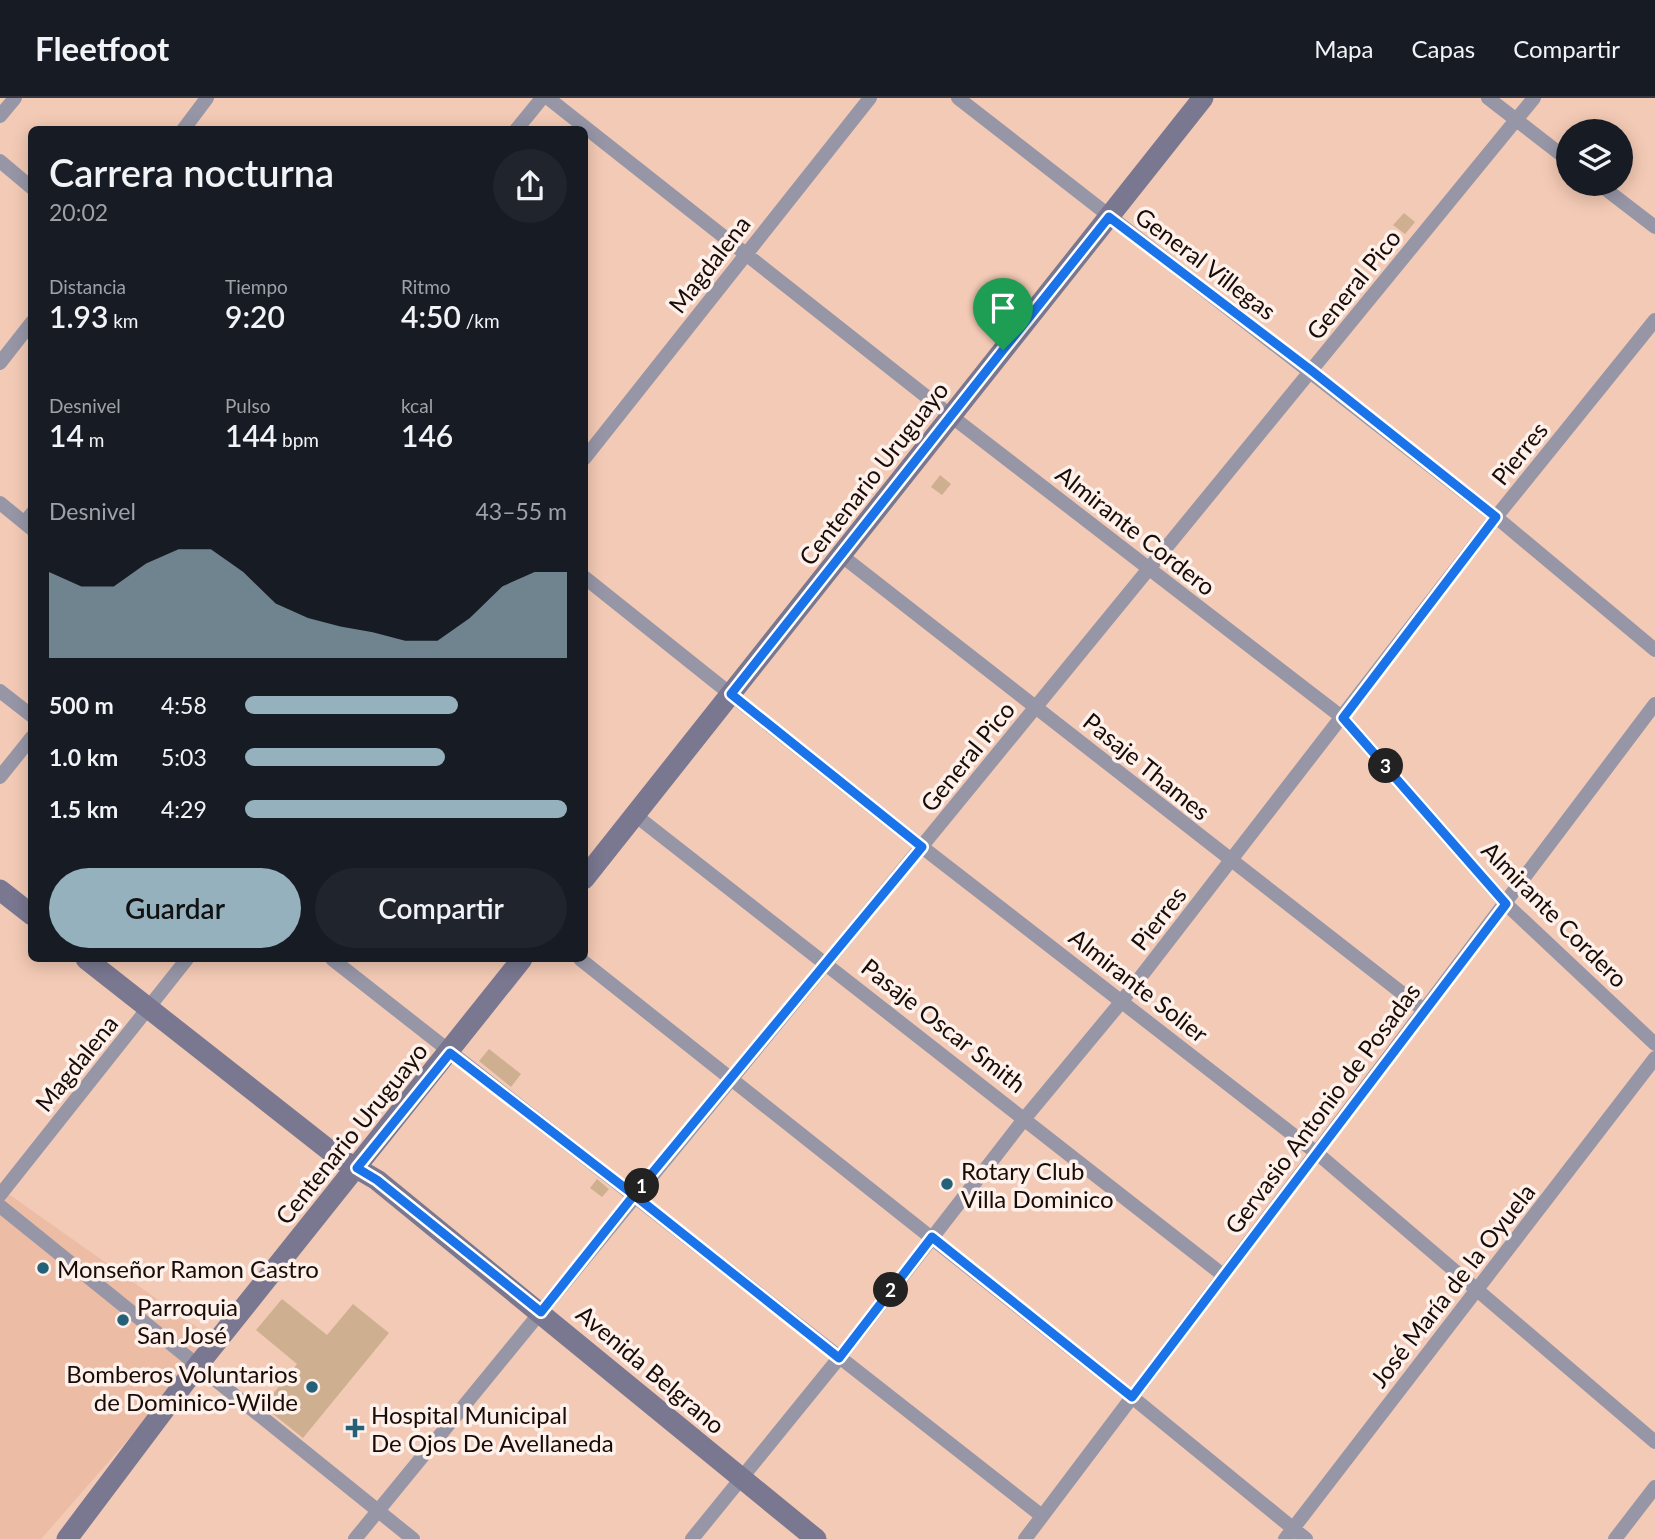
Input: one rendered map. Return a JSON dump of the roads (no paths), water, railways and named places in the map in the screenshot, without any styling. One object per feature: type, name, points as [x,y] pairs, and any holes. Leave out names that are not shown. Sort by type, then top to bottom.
[{"type":"main road","name":"Centenario Uruguayo","points":[[588,874],[1203,98]]},
{"type":"main road","points":[[0,890],[28,912]]},
{"type":"main road","name":"Avenida Belgrano","points":[[90,962],[339,1158],[377,1180],[816,1539]]},
{"type":"main road","name":"Centenario Uruguayo","points":[[67,1539],[198,1365],[450,1053],[520,962]]},
{"type":"street","points":[[0,117],[15,98]]},
{"type":"street","points":[[186,126],[207,98]]},
{"type":"street","points":[[519,126],[542,98]]},
{"type":"street","name":"Almirante Cordero","points":[[548,98],[583,126]]},
{"type":"street","name":"Magdalena","points":[[588,453],[870,98]]},
{"type":"street","name":"General Villegas","points":[[958,98],[1312,371],[1496,517],[1655,650]]},
{"type":"street","points":[[1488,98],[1556,151]]},
{"type":"street","name":"General Pico","points":[[355,1539],[1534,98]]},
{"type":"street","name":"Almirante Cordero","points":[[588,130],[951,416],[1343,718],[1506,904],[1655,1044]]},
{"type":"street","points":[[0,161],[28,185]]},
{"type":"street","points":[[1615,196],[1655,227]]},
{"type":"street","name":"Pierres","points":[[692,1539],[839,1358],[1025,1118],[1122,1001],[1496,517],[1655,320]]},
{"type":"street","points":[[0,363],[28,327]]},
{"type":"street","points":[[0,503],[27,525]]},
{"type":"street","name":"Pasaje Thames","points":[[842,556],[1425,1011]]},
{"type":"street","name":"Almirante Solier","points":[[588,581],[922,847],[1318,1154],[1655,1442]]},
{"type":"street","points":[[0,691],[28,713]]},
{"type":"street","name":"Gervasio Antonio de Posadas","points":[[1025,1539],[1655,704]]},
{"type":"street","points":[[0,777],[28,742]]},
{"type":"street","name":"Pasaje Oscar Smith","points":[[635,815],[827,962],[1223,1275]]},
{"type":"street","name":"Magdalena","points":[[0,1195],[185,962]]},
{"type":"street","points":[[336,962],[1042,1516]]},
{"type":"street","points":[[584,962],[1132,1397],[1289,1534],[1306,1539]]},
{"type":"street","name":"José María de la Oyuela","points":[[1289,1534],[1655,1058]]},
{"type":"street","points":[[0,1206],[413,1539]]},
{"type":"street","points":[[1615,1539],[1655,1487]]},
{"type":"place","name":"Rotary Club Villa Dominico","points":[[947,1184]]},
{"type":"place","name":"Monseñor Ramon Castro","points":[[43,1268]]},
{"type":"place","name":"Parroquia San José","points":[[123,1320]]},
{"type":"place","name":"Bomberos Voluntarios de Dominico-Wilde","points":[[312,1387]]},
{"type":"place","name":"Hospital Municipal De Ojos De Avellaneda","points":[[355,1428]]}]
